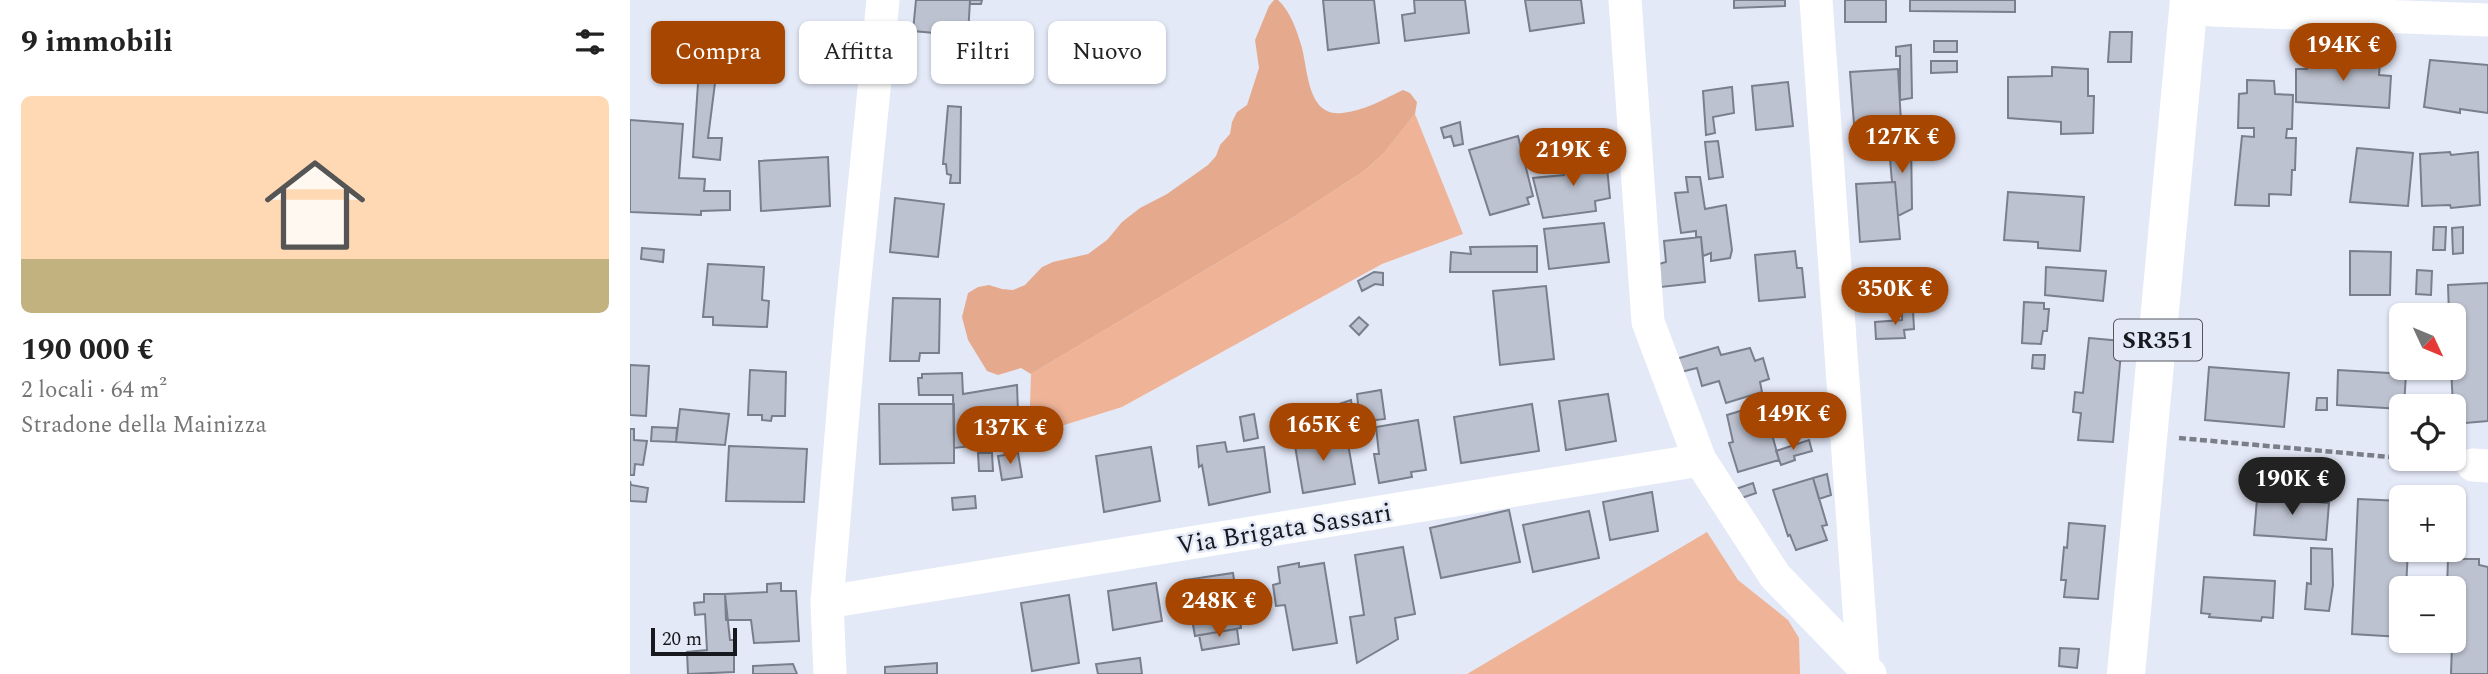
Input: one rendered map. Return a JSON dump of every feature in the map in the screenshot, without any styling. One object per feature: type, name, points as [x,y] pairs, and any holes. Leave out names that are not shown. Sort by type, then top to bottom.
[{"type":"main road","name":"SR351","points":[[2126,674],[2189,3]]},
{"type":"street","points":[[830,674],[827,602],[851,318],[883,0]]},
{"type":"street","points":[[1625,0],[1648,322],[1700,460],[1775,576],[1866,669]]},
{"type":"street","points":[[1816,0],[1866,669]]},
{"type":"street","points":[[2189,3],[2211,10],[2488,20]]},
{"type":"street","name":"Via Brigata Sassari","points":[[827,602],[1700,460]]},
{"type":"path","points":[[2149,436],[2389,457]]},
{"type":"shaded area","points":[[1274,0],[1283,5],[1293,22],[1302,48],[1311,91],[1322,108],[1331,112],[1350,112],[1403,90],[1410,93],[1417,102],[1415,114],[1384,153],[1364,171],[1289,220],[1031,374],[1021,368],[998,375],[987,371],[968,340],[962,317],[968,293],[989,285],[1013,290],[1025,285],[1042,267],[1088,254],[1107,240],[1122,222],[1140,208],[1167,194],[1208,165],[1230,134],[1237,112],[1247,105],[1259,68],[1255,40]]},
{"type":"shaded area","points":[[1415,114],[1463,234],[1382,264],[1122,407],[1029,436],[1031,374],[1289,220],[1364,171],[1384,153]]},
{"type":"shaded area","points":[[1707,532],[1738,580],[1788,620],[1799,638],[1800,674],[1467,674]]},
{"type":"building","points":[[916,0],[970,0],[969,21],[931,21],[931,33],[917,31],[917,21],[914,21]]},
{"type":"building","points":[[970,0],[982,0],[981,4],[970,4]]},
{"type":"building","points":[[1323,0],[1374,0],[1379,43],[1328,50]]},
{"type":"building","points":[[1414,0],[1465,0],[1469,33],[1405,41],[1402,15],[1415,13]]},
{"type":"building","points":[[1525,0],[1581,0],[1584,23],[1530,31]]},
{"type":"building","points":[[1734,0],[1785,0],[1785,6],[1734,8]]},
{"type":"building","points":[[1845,0],[1886,0],[1886,22],[1845,22]]},
{"type":"building","points":[[1910,0],[2015,0],[2015,12],[1910,11]]},
{"type":"building","points":[[2110,32],[2132,32],[2131,62],[2108,62]]},
{"type":"building","points":[[1934,41],[1957,41],[1957,52],[1934,52]]},
{"type":"building","points":[[1911,45],[1912,98],[1900,100],[1900,56],[1896,56],[1896,47]]},
{"type":"building","points":[[2308,57],[2380,62],[2379,75],[2391,76],[2389,108],[2296,102],[2296,69],[2307,69]]},
{"type":"building","points":[[2430,60],[2488,65],[2488,113],[2460,109],[2460,113],[2424,107]]},
{"type":"building","points":[[1931,61],[1957,61],[1957,72],[1931,73]]},
{"type":"building","points":[[2052,67],[2088,69],[2088,96],[2094,96],[2093,133],[2061,134],[2061,122],[2008,118],[2008,77],[2052,76]]},
{"type":"building","points":[[1898,69],[1901,122],[1854,124],[1850,72]]},
{"type":"building","points":[[2247,80],[2274,81],[2275,94],[2293,95],[2292,129],[2287,129],[2286,138],[2296,138],[2291,195],[2269,194],[2269,206],[2235,205],[2242,136],[2254,137],[2254,128],[2238,128],[2239,94],[2247,93]]},
{"type":"building","points":[[1788,82],[1793,126],[1756,130],[1752,86]]},
{"type":"building","points":[[698,84],[715,84],[708,138],[722,138],[720,160],[693,157]]},
{"type":"building","points":[[1732,87],[1734,113],[1713,117],[1715,133],[1706,135],[1703,91]]},
{"type":"building","points":[[948,106],[961,107],[960,183],[950,183],[951,175],[947,174],[946,164],[943,164]]},
{"type":"building","points":[[630,120],[683,124],[679,178],[705,179],[704,191],[730,191],[730,210],[701,211],[701,215],[630,212]]},
{"type":"building","points":[[1460,122],[1463,144],[1454,146],[1451,136],[1444,138],[1441,128]]},
{"type":"building","points":[[1518,136],[1533,196],[1527,198],[1529,204],[1490,215],[1469,150]]},
{"type":"building","points":[[1902,139],[1911,139],[1912,209],[1898,216],[1889,147],[1903,147]]},
{"type":"building","points":[[1718,141],[1723,177],[1709,179],[1705,142]]},
{"type":"building","points":[[2357,148],[2413,153],[2408,206],[2350,202]]},
{"type":"building","points":[[2450,152],[2451,155],[2478,152],[2480,205],[2451,208],[2450,205],[2422,206],[2420,154]]},
{"type":"building","points":[[1596,154],[1598,168],[1607,167],[1610,198],[1595,201],[1596,211],[1543,218],[1533,178],[1564,175],[1564,156]]},
{"type":"building","points":[[828,157],[830,206],[761,211],[759,161]]},
{"type":"building","points":[[1686,177],[1700,177],[1705,209],[1726,205],[1732,250],[1730,258],[1711,261],[1711,253],[1703,256],[1701,237],[1696,237],[1696,231],[1681,233],[1675,193],[1688,192]]},
{"type":"building","points":[[1895,182],[1900,239],[1860,242],[1856,184]]},
{"type":"building","points":[[2008,192],[2084,197],[2080,251],[2038,248],[2038,242],[2004,240]]},
{"type":"building","points":[[895,198],[944,204],[938,257],[890,252]]},
{"type":"building","points":[[1604,223],[1609,262],[1549,269],[1544,229]]},
{"type":"building","points":[[2434,227],[2446,227],[2445,250],[2433,250]]},
{"type":"building","points":[[2463,227],[2463,253],[2453,254],[2452,228]]},
{"type":"building","points":[[1701,237],[1705,282],[1661,287],[1659,264],[1666,262],[1664,241]]},
{"type":"building","points":[[1537,246],[1537,272],[1450,272],[1451,252],[1471,254],[1470,247]]},
{"type":"building","points":[[642,248],[664,250],[663,262],[641,259]]},
{"type":"building","points":[[1795,251],[1797,268],[1802,268],[1805,297],[1759,301],[1755,255]]},
{"type":"building","points":[[2350,251],[2391,252],[2390,295],[2350,295]]},
{"type":"building","points":[[708,264],[764,267],[762,300],[769,301],[767,327],[713,325],[713,317],[703,317]]},
{"type":"building","points":[[2046,267],[2106,271],[2103,301],[2045,295]]},
{"type":"building","points":[[2417,270],[2432,271],[2431,295],[2416,294]]},
{"type":"building","points":[[1374,272],[1383,273],[1383,285],[1375,284],[1362,291],[1358,281]]},
{"type":"building","points":[[2488,283],[2488,421],[2466,423],[2466,394],[2452,394],[2452,380],[2466,380],[2466,303],[2449,303],[2448,285]]},
{"type":"building","points":[[1546,286],[1554,359],[1500,365],[1493,291]]},
{"type":"building","points":[[893,298],[940,299],[939,353],[920,353],[919,361],[890,361]]},
{"type":"building","points":[[2024,302],[2044,303],[2044,309],[2049,309],[2047,331],[2043,331],[2041,344],[2022,343]]},
{"type":"building","points":[[1902,310],[1913,310],[1914,329],[1904,330],[1905,338],[1876,339],[1875,322],[1902,320]]},
{"type":"building","points":[[1359,317],[1368,325],[1359,335],[1350,326]]},
{"type":"building","points":[[2089,338],[2122,341],[2113,442],[2078,440],[2081,413],[2073,412],[2075,392],[2083,393]]},
{"type":"building","points":[[1718,347],[1721,355],[1750,348],[1755,361],[1763,358],[1769,379],[1760,382],[1762,392],[1726,403],[1719,381],[1702,386],[1697,368],[1673,374],[1669,361]]},
{"type":"building","points":[[2033,355],[2045,355],[2044,369],[2032,368]]},
{"type":"building","points":[[630,365],[649,366],[646,416],[630,415]]},
{"type":"building","points":[[2209,367],[2289,373],[2284,427],[2205,420]]},
{"type":"building","points":[[750,370],[786,372],[785,416],[772,416],[771,421],[762,420],[762,415],[748,415]]},
{"type":"building","points":[[2338,370],[2389,373],[2389,380],[2406,380],[2405,394],[2389,394],[2389,408],[2337,405]]},
{"type":"building","points":[[962,373],[963,394],[1017,385],[1019,441],[954,448],[953,395],[919,395],[918,378],[922,378],[922,374]]},
{"type":"building","points":[[1381,390],[1385,419],[1360,422],[1357,394]]},
{"type":"building","points":[[1608,394],[1616,441],[1566,450],[1559,401]]},
{"type":"building","points":[[1821,394],[1826,412],[1797,420],[1791,402]]},
{"type":"building","points":[[2317,398],[2327,398],[2327,410],[2316,410]]},
{"type":"building","points":[[1351,400],[1354,422],[1342,424],[1341,416],[1334,416],[1333,406]]},
{"type":"building","points":[[879,404],[954,404],[954,463],[880,464]]},
{"type":"building","points":[[1532,404],[1539,451],[1461,463],[1454,417]]},
{"type":"building","points":[[1321,405],[1331,413],[1324,420],[1315,412]]},
{"type":"building","points":[[1760,405],[1764,416],[1767,416],[1779,460],[1738,472],[1729,443],[1733,442],[1727,415]]},
{"type":"building","points":[[680,409],[729,414],[725,445],[676,442]]},
{"type":"building","points":[[1254,414],[1258,438],[1244,441],[1240,417]]},
{"type":"building","points":[[1418,420],[1426,470],[1411,472],[1412,477],[1379,483],[1374,454],[1379,454],[1376,427]]},
{"type":"building","points":[[652,427],[677,428],[676,442],[651,441]]},
{"type":"building","points":[[630,429],[634,429],[634,440],[647,441],[643,465],[635,464],[634,475],[630,475]]},
{"type":"building","points":[[1319,431],[1321,442],[1347,438],[1355,484],[1303,493],[1295,446],[1298,446],[1296,434]]},
{"type":"building","points":[[1809,440],[1812,451],[1794,456],[1795,460],[1781,465],[1776,451]]},
{"type":"building","points":[[1225,442],[1227,452],[1264,447],[1270,492],[1209,505],[1202,465],[1199,467],[1197,446]]},
{"type":"building","points":[[729,446],[807,449],[804,502],[726,501]]},
{"type":"building","points":[[1151,447],[1160,501],[1104,512],[1096,456]]},
{"type":"building","points":[[978,453],[992,453],[993,471],[979,471]]},
{"type":"building","points":[[1018,453],[1022,477],[1002,480],[998,456]]},
{"type":"building","points":[[1827,474],[1831,495],[1819,499],[1813,478]]},
{"type":"building","points":[[1813,478],[1827,525],[1822,526],[1827,540],[1796,550],[1790,535],[1788,536],[1773,490]]},
{"type":"building","points":[[630,481],[631,485],[648,488],[646,502],[630,501]]},
{"type":"building","points":[[1753,483],[1756,493],[1736,500],[1733,490]]},
{"type":"building","points":[[1652,492],[1658,531],[1610,540],[1603,502]]},
{"type":"building","points":[[2270,494],[2317,498],[2318,502],[2329,503],[2326,540],[2254,535],[2257,499],[2269,499]]},
{"type":"building","points":[[975,496],[976,508],[953,510],[952,498]]},
{"type":"building","points":[[2358,499],[2389,500],[2389,562],[2407,562],[2407,576],[2389,576],[2389,636],[2352,634]]},
{"type":"building","points":[[1509,510],[1520,562],[1441,578],[1430,528]]},
{"type":"building","points":[[1589,511],[1599,558],[1533,572],[1523,525]]},
{"type":"building","points":[[2069,523],[2105,526],[2098,599],[2064,597],[2066,580],[2061,580]]},
{"type":"building","points":[[1403,547],[1415,614],[1395,618],[1398,639],[1357,663],[1350,617],[1364,615],[1355,555]]},
{"type":"building","points":[[2311,548],[2332,549],[2333,585],[2329,611],[2305,609],[2307,583],[2311,584]]},
{"type":"building","points":[[2479,559],[2479,565],[2488,567],[2488,674],[2451,674],[2452,653],[2466,653],[2466,576],[2447,576],[2448,562]]},
{"type":"building","points":[[1299,563],[1299,567],[1324,563],[1337,643],[1293,650],[1285,605],[1276,606],[1273,585],[1280,583],[1278,567]]},
{"type":"building","points":[[1233,573],[1241,628],[1195,636],[1185,580]]},
{"type":"building","points":[[2204,577],[2275,581],[2273,618],[2262,617],[2261,621],[2209,617],[2210,614],[2201,613]]},
{"type":"building","points":[[781,583],[781,591],[796,591],[799,641],[754,643],[751,620],[726,620],[725,594],[767,592],[767,584]]},
{"type":"building","points":[[1156,583],[1162,621],[1113,630],[1108,591]]},
{"type":"building","points":[[704,594],[725,594],[730,640],[734,640],[734,672],[688,674],[687,652],[707,650],[705,614],[695,615],[694,603],[704,602]]},
{"type":"building","points":[[1069,595],[1079,663],[1032,671],[1021,603]]},
{"type":"building","points":[[1237,629],[1239,644],[1202,650],[1199,635]]},
{"type":"building","points":[[2060,648],[2079,649],[2077,668],[2059,666]]},
{"type":"building","points":[[1140,658],[1142,674],[1098,674],[1096,664]]},
{"type":"building","points":[[937,663],[937,674],[885,674],[885,667]]},
{"type":"building","points":[[793,664],[797,674],[753,674],[753,666]]}]
